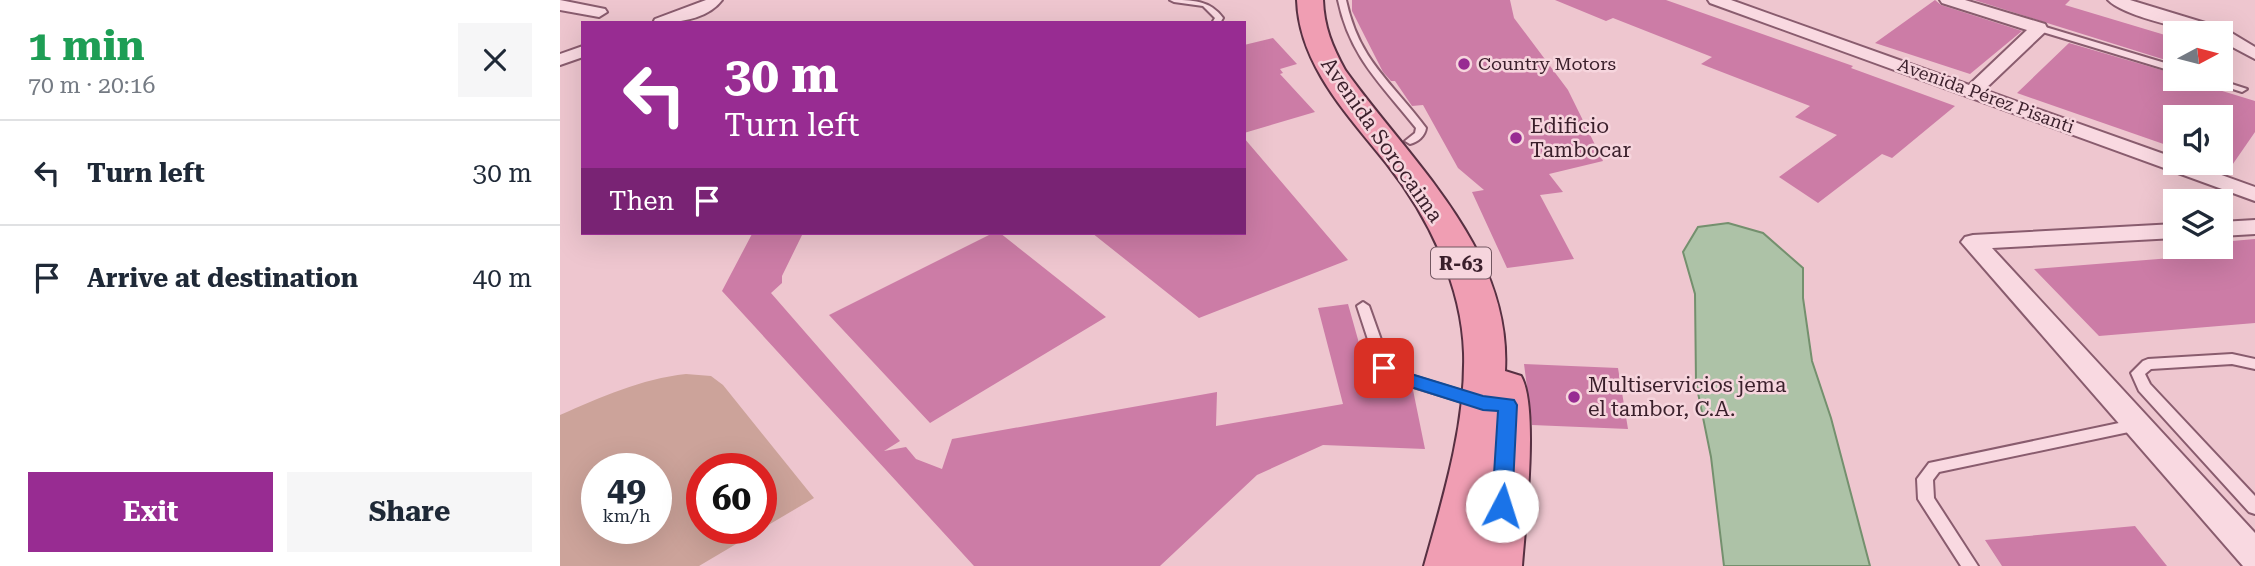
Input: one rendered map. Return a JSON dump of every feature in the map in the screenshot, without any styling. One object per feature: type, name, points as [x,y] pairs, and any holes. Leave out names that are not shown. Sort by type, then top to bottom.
[{"type":"main road","name":"Avenida Sorocaima","points":[[1310,0],[1308,15],[1320,54],[1416,180],[1467,253]]},
{"type":"main road","name":"Avenida Sorocaima","points":[[1324,0],[1329,31],[1337,48],[1443,186],[1467,253],[1506,451],[1496,566]]},
{"type":"main road","name":"Avenida Sorocaima","points":[[1450,566],[1481,430],[1495,404]]},
{"type":"street","points":[[667,21],[709,6],[714,0]]},
{"type":"street","name":"Avenida Pérez Pisanti","points":[[1716,0],[2255,194]]},
{"type":"street","points":[[1948,0],[2039,28],[1973,91]]},
{"type":"street","points":[[2104,0],[2125,16],[2163,28]]},
{"type":"street","points":[[2116,0],[2176,21]]},
{"type":"street","points":[[566,5],[599,12]]},
{"type":"street","points":[[2233,41],[2255,54]]},
{"type":"street","points":[[560,60],[581,52]]},
{"type":"street","points":[[2233,60],[2255,72]]},
{"type":"street","points":[[2233,228],[2255,227]]},
{"type":"street","points":[[2163,232],[1973,242],[2255,556]]},
{"type":"lane","points":[[1174,0],[1208,4],[1214,7],[1219,18],[1217,21]]},
{"type":"lane","points":[[1342,0],[1345,23],[1356,48],[1420,128],[1420,134],[1410,141]]},
{"type":"lane","points":[[2039,28],[2163,65]]},
{"type":"lane","points":[[2233,86],[2242,89]]},
{"type":"lane","points":[[1363,306],[1384,368],[1392,375],[1495,404]]},
{"type":"lane","points":[[2255,364],[2232,359],[2148,364],[2138,373],[2144,387],[2255,507]]},
{"type":"lane","points":[[1970,566],[1926,499],[1925,479],[1934,467],[2138,425]]},
{"type":"shaded area","points":[[1728,223],[1763,233],[1803,268],[1803,298],[1812,361],[1831,418],[1870,566],[1724,566],[1711,457],[1696,383],[1695,294],[1683,252],[1698,227]]},
{"type":"shaded area","points":[[686,374],[711,376],[723,385],[814,498],[777,520],[777,453],[686,453],[686,544],[736,544],[699,566],[560,566],[560,415],[653,380]]},
{"type":"building","points":[[1352,0],[1510,0],[1514,18],[1568,90],[1603,161],[1549,174],[1563,192],[1540,195],[1574,259],[1507,268],[1472,192],[1484,190],[1458,168],[1423,105],[1412,106],[1395,81],[1391,81],[1383,72],[1352,11]]},
{"type":"building","points":[[1555,0],[1666,0],[1853,66],[1851,68],[1955,106],[1892,158],[1882,154],[1818,203],[1779,177],[1837,135],[1795,117],[1810,106],[1701,64],[1712,57],[1613,18],[1606,21]]},
{"type":"building","points":[[1935,0],[1941,5],[2022,31],[1970,74],[1875,43]]},
{"type":"building","points":[[1974,0],[2070,0],[2065,5],[2163,34],[2163,59]]},
{"type":"building","points":[[1273,38],[1297,64],[1280,69],[1283,73],[1280,74],[1315,112],[1246,132],[1246,45]]},
{"type":"building","points":[[2069,43],[2163,70],[2163,91],[2222,91],[2255,101],[2255,132],[2233,164],[2233,105],[2163,105],[2163,144],[2017,93]]},
{"type":"building","points":[[1246,140],[1348,260],[1199,318],[1095,235],[1246,235]]},
{"type":"building","points":[[751,235],[802,235],[782,276],[782,283],[771,293],[900,441],[884,451],[906,447],[916,459],[942,469],[952,439],[1217,392],[1216,426],[1343,404],[1318,308],[1348,304],[1373,393],[1413,390],[1425,449],[1323,445],[1257,475],[1160,566],[974,566],[722,291]]},
{"type":"building","points":[[989,235],[1003,235],[1106,317],[930,423],[829,315]]},
{"type":"building","points":[[2255,239],[2255,323],[2099,336],[2034,269],[2163,259],[2233,259],[2233,241]]},
{"type":"building","name":"Multiservicios jema el tambor, C.A.","points":[[1524,364],[1618,368],[1628,429],[1532,425]]},
{"type":"building","points":[[2135,526],[2167,566],[2002,566],[1985,540]]},
{"type":"place","name":"Country Motors","points":[[1464,64]]},
{"type":"place","name":"Edificio Tambocar","points":[[1516,138]]},
{"type":"place","name":"Multiservicios jema el tambor, C.A.","points":[[1574,397]]},
{"type":"route","points":[[1384,368],[1392,375],[1483,403],[1507,405],[1502,506]]}]
